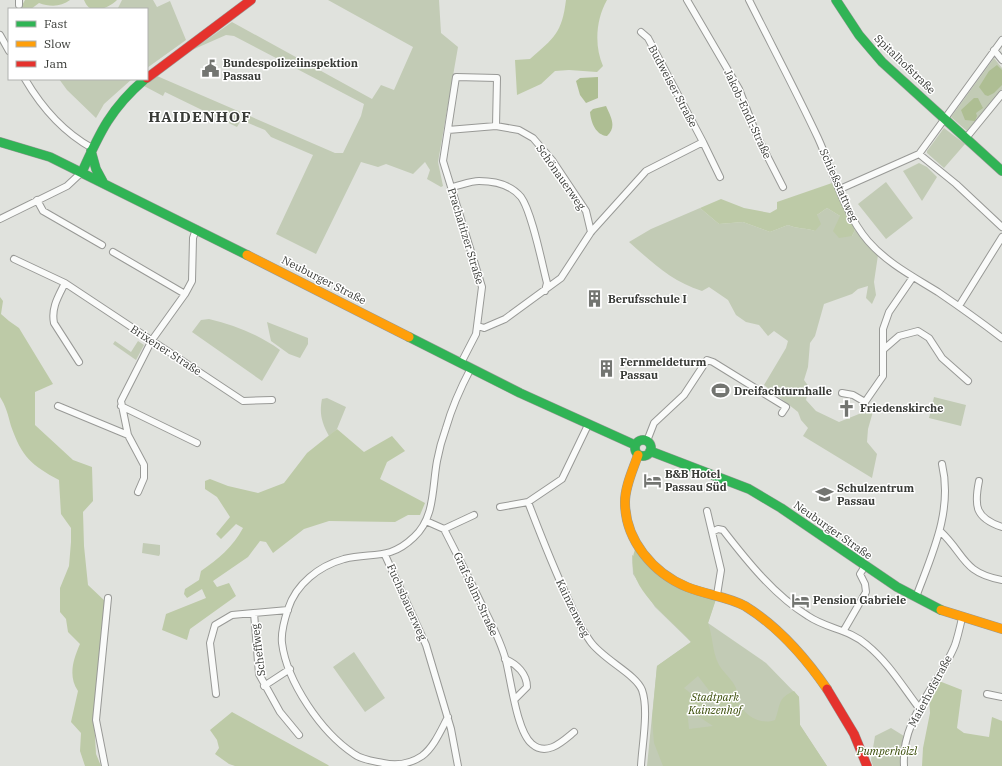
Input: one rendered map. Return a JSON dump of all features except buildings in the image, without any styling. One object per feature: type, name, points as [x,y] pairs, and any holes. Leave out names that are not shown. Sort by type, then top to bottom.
[{"type":"street","points":[[148,77],[251,0]]},
{"type":"street","name":"Jakob-Endl-Straße","points":[[687,0],[738,89],[757,136],[783,187]]},
{"type":"street","name":"Schießstattweg","points":[[749,0],[818,137],[848,210],[868,240],[880,253],[912,277],[959,306],[1002,338]]},
{"type":"street","name":"Spitalhofstraße","points":[[836,0],[859,35],[878,58],[1002,171]]},
{"type":"street","name":"Budweiser Straße","points":[[641,32],[648,38],[720,177]]},
{"type":"street","points":[[0,35],[8,49]]},
{"type":"street","points":[[840,189],[919,154],[1002,40]]},
{"type":"street","points":[[994,50],[1002,60]]},
{"type":"street","name":"Prachatitzer Straße","points":[[461,363],[476,334],[482,287],[443,161],[456,77],[497,78],[496,126]]},
{"type":"street","points":[[26,80],[56,121],[68,133],[92,149],[96,169],[103,182]]},
{"type":"street","points":[[0,219],[67,186],[82,172],[99,131],[117,104],[144,80]]},
{"type":"street","points":[[966,138],[1002,94]]},
{"type":"street","points":[[448,130],[496,126]]},
{"type":"street","name":"Schönauerweg","points":[[496,126],[519,130],[533,138],[552,160],[586,212],[591,232]]},
{"type":"street","name":"Neuburger Straße","points":[[0,142],[50,157],[103,182],[471,368],[588,425],[635,445]]},
{"type":"street","points":[[478,326],[484,328],[506,319],[561,278],[591,232],[646,171],[703,142]]},
{"type":"street","points":[[919,154],[956,184],[1002,227]]},
{"type":"street","points":[[452,187],[478,181],[495,182],[512,188],[521,198],[531,222],[547,283],[545,291]]},
{"type":"street","points":[[37,200],[43,211],[102,245]]},
{"type":"street","points":[[138,492],[144,478],[144,465],[128,435],[121,401],[152,340],[185,294],[192,281],[193,238],[196,229]]},
{"type":"street","points":[[959,306],[1002,237]]},
{"type":"street","points":[[113,252],[185,294]]},
{"type":"street","name":"Brixener Straße","points":[[14,258],[65,283],[243,401],[272,400]]},
{"type":"street","points":[[842,393],[853,395],[865,402],[883,376],[883,329],[889,312],[912,277]]},
{"type":"street","points":[[65,283],[53,307],[52,316],[54,323],[79,362]]},
{"type":"street","points":[[884,350],[899,336],[918,331],[928,334]]},
{"type":"street","points":[[918,331],[929,338],[942,358],[968,381]]},
{"type":"street","points":[[647,441],[654,423],[684,395],[707,360],[713,362],[786,407],[782,413]]},
{"type":"street","name":"Fuchsbauerweg","points":[[458,766],[448,717],[426,646],[385,555],[413,538],[426,521],[430,512],[437,461],[446,428],[455,402],[471,368]]},
{"type":"street","points":[[58,406],[128,435]]},
{"type":"street","points":[[122,406],[197,443]]},
{"type":"street","points":[[500,507],[528,502],[562,479],[588,425]]},
{"type":"street","points":[[638,455],[635,451],[635,445],[640,440],[647,441]]},
{"type":"street","points":[[638,455],[646,455],[650,451],[650,445],[647,441]]},
{"type":"street","name":"Neuburger Straße","points":[[650,451],[715,475],[761,495],[865,566],[916,597],[962,618],[1002,629]]},
{"type":"street","points":[[638,455],[632,471],[625,503],[628,522],[637,545],[653,566],[668,578],[688,587],[717,595],[743,606],[765,620],[797,648],[818,674],[860,743],[867,766]]},
{"type":"street","points":[[916,597],[940,531],[944,512],[945,481],[942,464]]},
{"type":"street","points":[[979,481],[975,500],[980,514],[993,524],[1002,526]]},
{"type":"street","name":"Kainzenweg","points":[[528,502],[554,569],[584,631],[597,650],[623,672],[637,680],[642,691],[645,707],[641,766]]},
{"type":"street","points":[[707,511],[721,570],[717,595]]},
{"type":"street","points":[[426,521],[444,529],[474,515]]},
{"type":"street","name":"Graf-Salm-Straße","points":[[444,529],[489,619],[505,659],[519,719],[526,736],[532,745],[541,749],[553,748],[574,732]]},
{"type":"street","points":[[712,532],[718,529],[723,530],[758,572],[798,609],[818,622],[844,630],[861,640],[874,651],[919,708]]},
{"type":"street","points":[[940,531],[948,539],[964,562],[974,570],[992,578],[1002,580]]},
{"type":"street","points":[[385,555],[344,559],[324,567],[305,581],[295,592],[288,610],[282,642],[290,669],[301,694],[331,734],[354,754],[368,760],[392,765],[405,764],[422,756],[431,746],[448,717]]},
{"type":"street","points":[[844,630],[866,592],[865,584],[860,574],[865,566]]},
{"type":"street","points":[[105,766],[96,720],[108,598]]},
{"type":"street","points":[[216,694],[210,643],[215,625],[232,615],[288,610]]},
{"type":"street","name":"Scheffweg","points":[[254,613],[259,674],[264,686],[280,712],[299,735]]},
{"type":"street","name":"Maierhofstraße","points":[[904,766],[904,744],[919,708],[954,645],[962,618]]},
{"type":"street","points":[[505,659],[515,663],[527,680],[527,687],[524,693],[515,699]]},
{"type":"street","name":"Scheffweg","points":[[264,686],[290,669]]},
{"type":"street","points":[[988,694],[1002,697]]},
{"type":"green space","points":[[122,0],[153,0],[157,7],[170,1],[186,40],[148,67],[148,8],[118,8]]},
{"type":"green space","points":[[328,0],[439,0],[441,33],[458,47],[438,162],[443,186],[441,187],[427,179],[430,170],[425,162],[413,174],[386,164],[378,167],[361,162],[316,254],[276,234],[313,155],[271,137],[265,130],[241,120],[237,127],[165,92],[163,96],[144,86],[157,76],[335,153],[343,153],[361,116],[364,104],[234,36],[226,35],[192,50],[232,22],[372,99],[381,85],[394,90],[413,47]]},
{"type":"green space","points":[[994,58],[1002,68],[1002,89],[967,131],[951,117]]},
{"type":"green space","points":[[60,80],[131,80],[104,104],[96,118],[67,90]]},
{"type":"green space","points":[[944,128],[965,144],[944,168],[927,153],[927,151]]},
{"type":"green space","points":[[919,163],[927,167],[937,177],[922,201],[903,171]]},
{"type":"green space","points":[[886,182],[913,218],[886,239],[858,204]]},
{"type":"green space","points":[[700,208],[719,224],[743,222],[770,232],[788,225],[815,231],[817,215],[827,208],[840,216],[852,236],[855,230],[878,255],[874,282],[876,295],[872,304],[866,298],[868,286],[858,289],[852,294],[824,304],[815,336],[810,343],[808,367],[804,380],[809,387],[806,400],[816,411],[839,422],[874,408],[868,429],[867,442],[877,454],[872,478],[803,436],[808,428],[801,420],[798,412],[764,385],[786,348],[788,341],[774,331],[768,336],[759,325],[746,322],[736,315],[728,300],[709,287],[702,291],[672,277],[654,264],[629,242],[651,229]]},
{"type":"green space","points":[[209,319],[246,331],[280,350],[262,381],[192,332],[201,320]]},
{"type":"green space","points":[[267,322],[308,338],[308,344],[300,358],[289,354],[271,341]]},
{"type":"green space","points":[[115,341],[131,352],[138,341],[144,345],[136,360],[113,344]]},
{"type":"green space","points":[[934,397],[966,405],[961,426],[929,418]]},
{"type":"green space","points":[[327,398],[346,407],[337,429],[329,436],[321,414],[322,399]]},
{"type":"green space","points":[[143,543],[160,545],[159,556],[142,553]]},
{"type":"green space","name":"Stadtpark Kainzenhof","points":[[632,555],[668,578],[717,596],[708,623],[766,663],[799,697],[800,725],[827,766],[647,766],[657,666],[691,642],[655,607],[633,574]]},
{"type":"green space","points":[[354,652],[385,698],[365,712],[333,667]]},
{"type":"green space","name":"Pumperhölzl","points":[[891,728],[904,736],[901,766],[873,766],[871,760],[875,736]]},
{"type":"shaded area","points":[[25,0],[70,0],[59,5],[51,6],[39,3],[32,8],[21,8]]},
{"type":"shaded area","points":[[84,0],[117,0],[103,8],[91,8]]},
{"type":"shaded area","points":[[566,0],[607,0],[600,16],[597,41],[603,66],[597,72],[569,70],[555,71],[541,84],[517,95],[515,60],[530,59],[551,40],[556,34],[562,20]]},
{"type":"shaded area","points":[[997,65],[1002,70],[1002,85],[994,93],[988,96],[985,95],[979,87],[989,71]]},
{"type":"shaded area","points":[[598,77],[598,98],[586,103],[580,95],[576,81],[580,78]]},
{"type":"shaded area","points":[[974,98],[978,98],[983,108],[976,113],[977,116],[975,121],[965,120],[961,110]]},
{"type":"shaded area","points":[[606,106],[612,122],[612,129],[607,136],[597,131],[590,112],[593,109]]},
{"type":"shaded area","points":[[832,183],[855,230],[852,236],[839,238],[833,231],[840,216],[827,208],[817,215],[821,224],[815,231],[788,225],[770,232],[743,222],[719,224],[700,208],[721,199],[744,208],[770,213],[777,209],[777,202]]},
{"type":"shaded area","points":[[0,297],[3,301],[1,314],[19,328],[53,384],[35,392],[35,425],[73,460],[92,467],[93,501],[83,512],[84,546],[88,585],[106,602],[94,719],[96,754],[101,766],[85,766],[80,751],[81,733],[71,722],[78,691],[72,674],[75,656],[80,644],[68,632],[66,619],[60,612],[60,588],[69,566],[71,528],[61,514],[59,480],[41,470],[24,453],[15,437],[0,397]]},
{"type":"shaded area","points":[[337,429],[364,452],[392,436],[405,451],[387,462],[380,479],[425,503],[420,515],[408,515],[395,522],[329,521],[304,529],[273,553],[266,542],[260,541],[248,557],[213,581],[217,587],[229,583],[236,596],[190,629],[187,640],[162,630],[166,614],[206,598],[202,589],[187,598],[184,594],[185,589],[199,580],[201,571],[225,552],[235,541],[243,528],[236,524],[221,539],[216,534],[230,517],[217,497],[205,489],[205,481],[210,479],[228,486],[258,493],[284,483],[307,453]]},
{"type":"shaded area","name":"Stadtpark Kainzenhof","points":[[637,545],[668,578],[717,596],[708,623],[719,665],[736,688],[737,697],[742,708],[751,717],[757,720],[775,720],[780,702],[785,696],[794,691],[799,697],[800,725],[827,766],[663,766],[654,743],[652,719],[657,666],[691,642],[659,610],[640,586],[634,573],[633,559]],"holes":[[[698,676],[717,701],[726,718],[709,708],[684,688]],[[687,709],[713,726],[689,729]]]},
{"type":"shaded area","points":[[939,681],[962,690],[957,728],[964,733],[989,737],[992,717],[1002,721],[1002,766],[922,766],[923,748],[930,713],[929,698]]},
{"type":"shaded area","points":[[232,712],[329,766],[235,766],[229,764],[215,754],[219,748],[217,740],[210,730]]},
{"type":"traffic: fast","points":[[836,0],[859,35],[882,62],[1002,171]]},
{"type":"traffic: fast","points":[[82,172],[108,121],[123,100],[144,80]]},
{"type":"traffic: fast","points":[[0,142],[50,157],[247,255]]},
{"type":"traffic: fast","points":[[91,151],[96,169],[103,182]]},
{"type":"traffic: fast","points":[[409,337],[520,393],[635,445]]},
{"type":"traffic: fast","points":[[640,440],[646,440],[651,445],[651,448],[649,454],[646,456],[640,456],[635,451],[635,445],[640,440]]},
{"type":"traffic: fast","points":[[650,451],[749,489],[781,508],[897,587],[941,610]]},
{"type":"traffic: slow","points":[[247,255],[409,337]]},
{"type":"traffic: slow","points":[[638,455],[628,484],[625,502],[626,516],[630,529],[643,554],[652,564],[675,581],[694,590],[738,603],[757,614],[790,643],[810,665],[827,689]]},
{"type":"traffic: slow","points":[[941,610],[1002,629]]},
{"type":"traffic: jam","points":[[148,77],[251,0]]},
{"type":"traffic: jam","points":[[827,689],[854,734],[867,766]]},
{"type":"place","name":"Bundespolizeiinspektion Passau","points":[[210,69]]},
{"type":"place","name":"Berufsschule I","points":[[595,299]]},
{"type":"place","name":"Fernmeldeturm Passau","points":[[607,368]]},
{"type":"place","name":"Dreifachturnhalle","points":[[721,391]]},
{"type":"place","name":"Friedenskirche","points":[[847,408]]},
{"type":"place","name":"B&B Hotel Passau Süd","points":[[652,480]]},
{"type":"place","name":"Schulzentrum Passau","points":[[824,494]]},
{"type":"place","name":"Pension Gabriele","points":[[800,600]]},
{"type":"district","name":"HAIDENHOF","points":[[200,116]]}]
